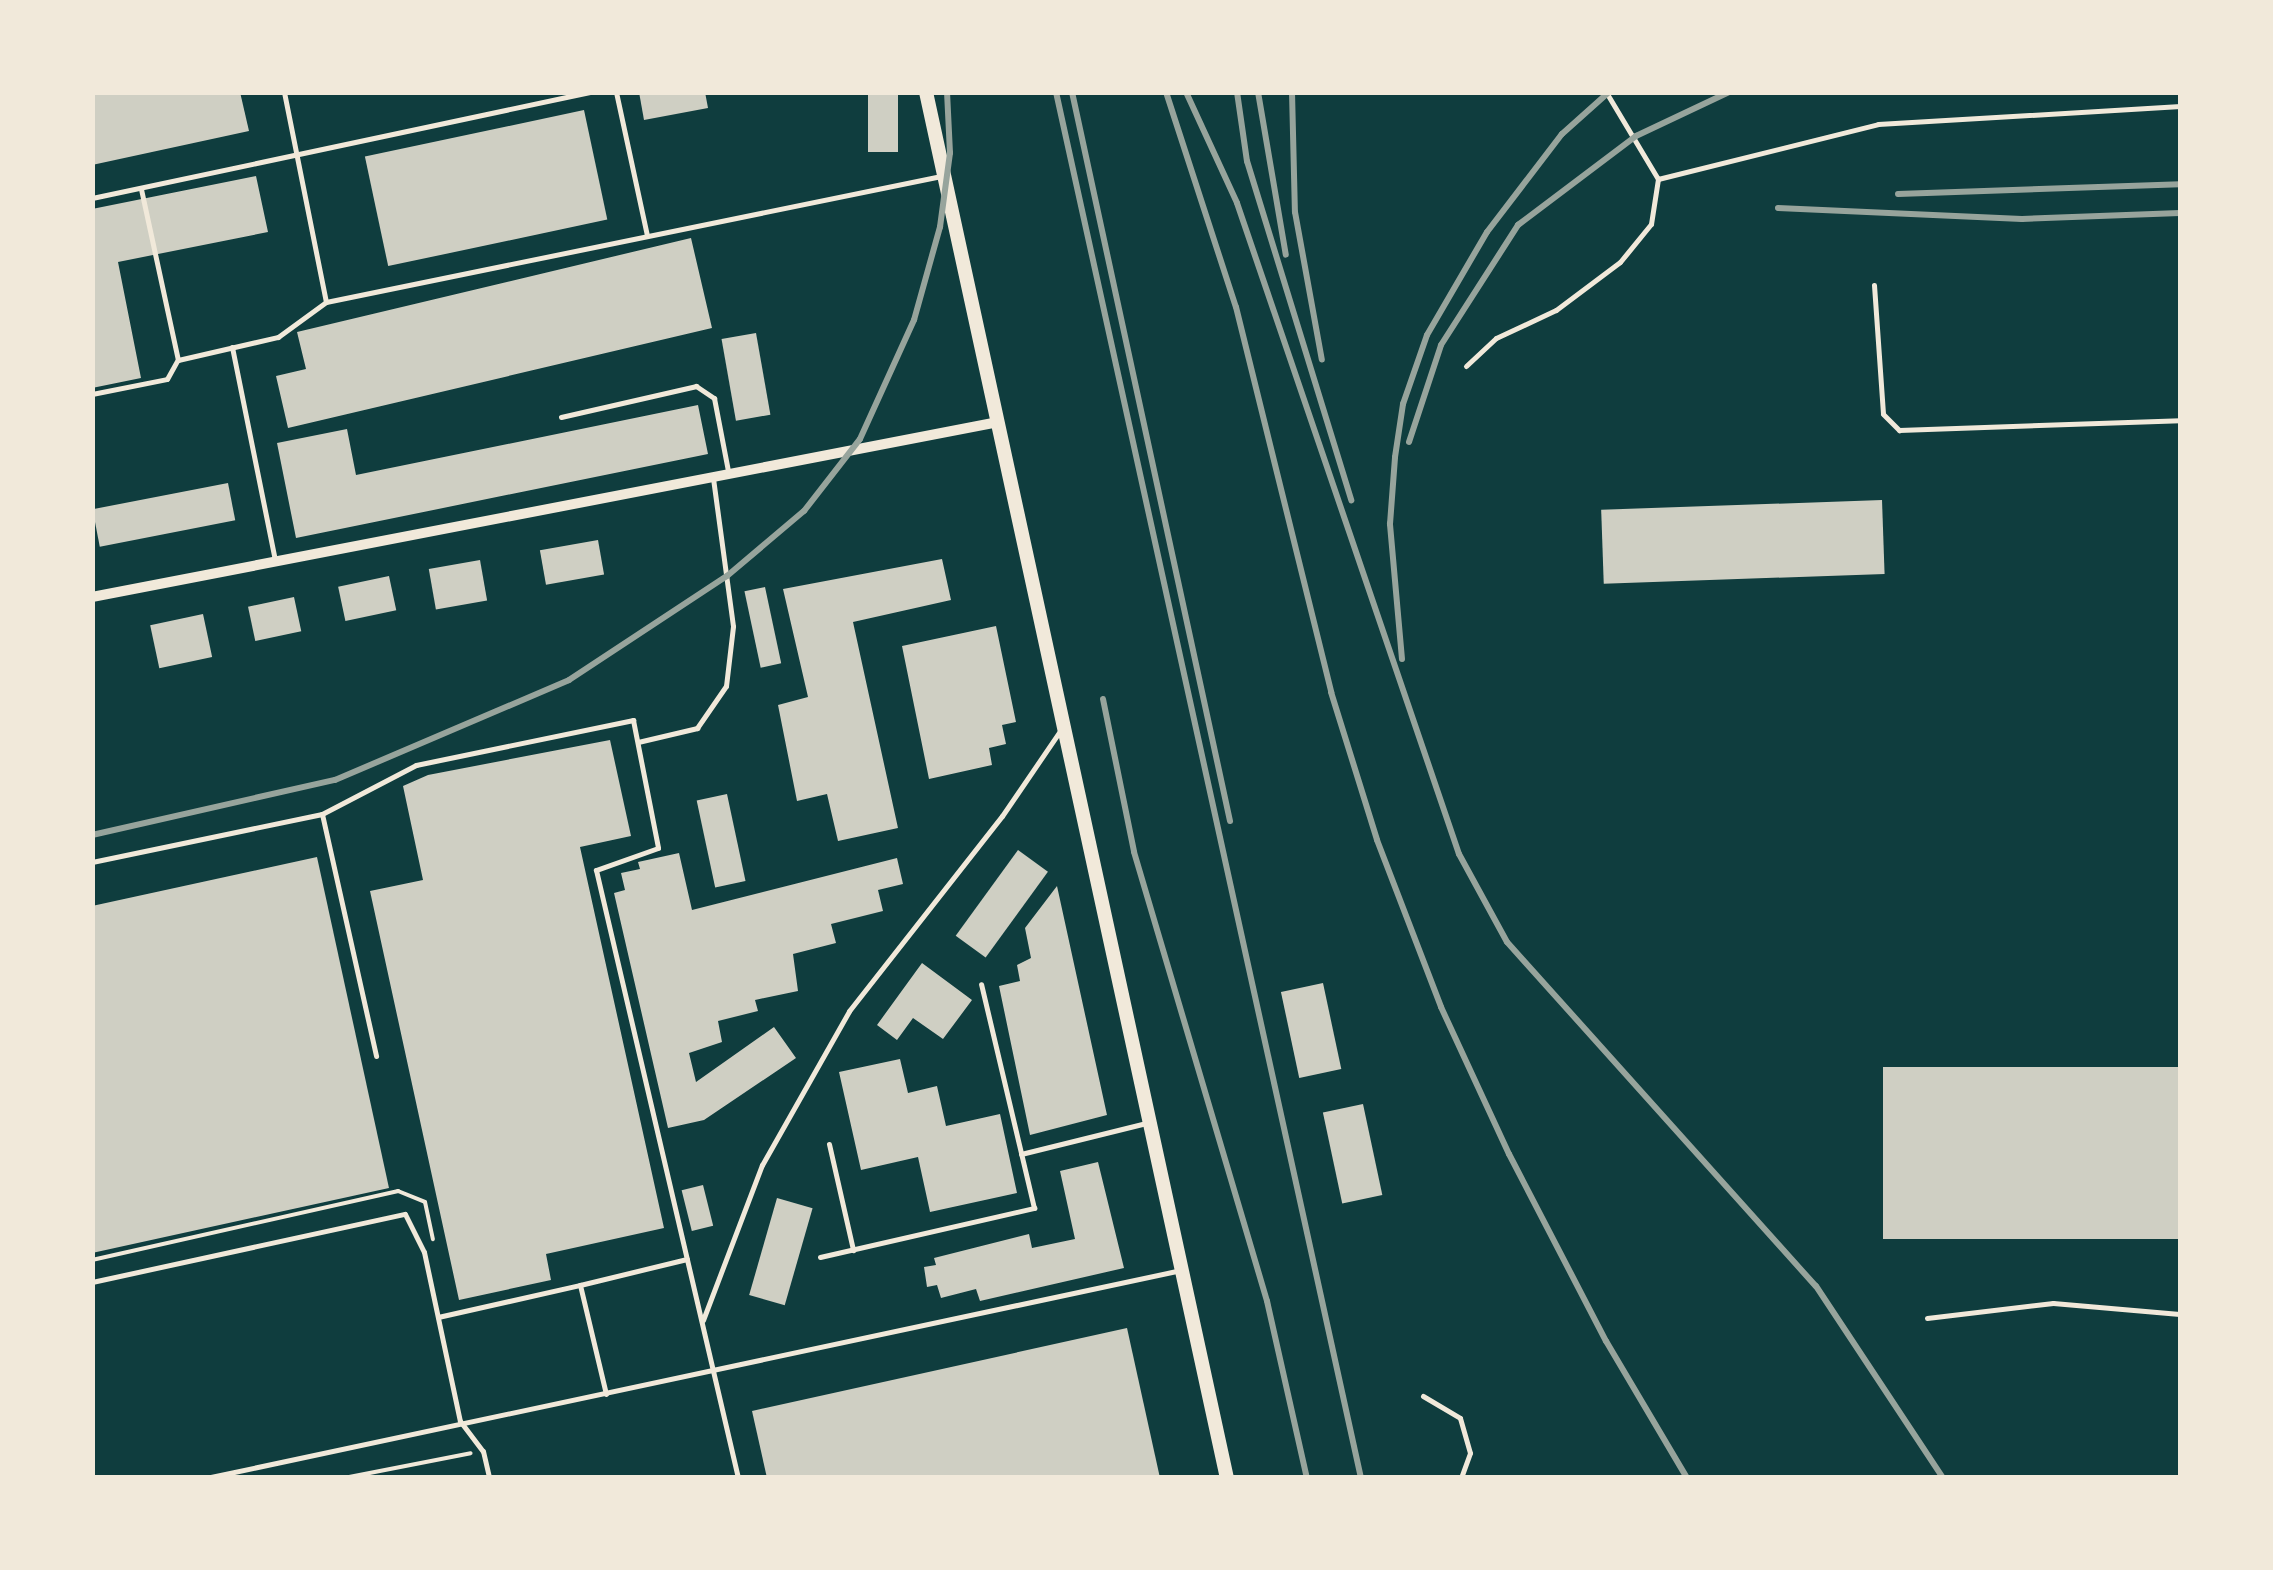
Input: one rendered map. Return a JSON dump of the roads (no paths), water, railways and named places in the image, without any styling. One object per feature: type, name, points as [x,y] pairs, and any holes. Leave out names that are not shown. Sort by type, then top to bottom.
[{"type":"main road","points":[[926,92],[1227,1478]]},
{"type":"street","points":[[92,596],[998,422]]},
{"type":"lane","points":[[284,92],[326,302]]},
{"type":"lane","points":[[92,198],[590,92]]},
{"type":"lane","points":[[616,92],[648,236]]},
{"type":"lane","points":[[1466,366],[1496,338],[1556,310],[1620,262],[1651,224],[1658,179],[1606,92]]},
{"type":"lane","points":[[1658,179],[1878,124],[2180,106]]},
{"type":"lane","points":[[178,360],[278,337],[326,302],[945,176]]},
{"type":"lane","points":[[92,394],[167,380],[178,360],[141,188]]},
{"type":"lane","points":[[1874,286],[1883,414],[1898,430],[2180,420]]},
{"type":"lane","points":[[232,347],[275,562]]},
{"type":"lane","points":[[561,417],[696,386],[714,398],[728,474]]},
{"type":"lane","points":[[638,742],[697,728],[726,686],[733,626],[712,477]]},
{"type":"lane","points":[[92,862],[322,814],[416,765],[634,720],[658,848],[596,870],[738,1478]]},
{"type":"lane","points":[[702,1323],[716,1273],[762,1165],[850,1011],[1002,816],[1063,726]]},
{"type":"lane","points":[[322,814],[376,1056]]},
{"type":"lane","points":[[820,1257],[1034,1208],[981,984]]},
{"type":"lane","points":[[1021,1154],[1148,1122]]},
{"type":"lane","points":[[829,1144],[853,1250]]},
{"type":"lane","points":[[92,1282],[405,1214],[424,1252],[460,1421],[482,1451],[489,1478]]},
{"type":"lane","points":[[438,1317],[687,1259]]},
{"type":"lane","points":[[206,1478],[1181,1270]]},
{"type":"lane","points":[[580,1286],[606,1395]]},
{"type":"lane","points":[[1927,1318],[2053,1303],[2180,1314]]},
{"type":"lane","points":[[1424,1396],[1460,1418],[1470,1453],[1461,1478]]},
{"type":"railway","points":[[92,835],[335,780],[569,680],[727,576],[804,511],[860,439],[914,320],[940,227],[950,153],[947,92]]},
{"type":"railway","points":[[1056,92],[1361,1478]]},
{"type":"railway","points":[[1072,92],[1230,821]]},
{"type":"railway","points":[[1166,92],[1236,307],[1331,692],[1377,840],[1441,1007],[1509,1154],[1606,1341],[1687,1478]]},
{"type":"railway","points":[[1186,92],[1237,203],[1459,854],[1507,942],[1816,1286],[1943,1478]]},
{"type":"railway","points":[[1237,92],[1247,161],[1351,500]]},
{"type":"railway","points":[[1258,92],[1286,255]]},
{"type":"railway","points":[[1292,92],[1295,212],[1322,360]]},
{"type":"railway","points":[[1402,659],[1390,524],[1395,457],[1403,404],[1427,335],[1487,232],[1562,134],[1609,92]]},
{"type":"railway","points":[[1409,442],[1441,345],[1518,225],[1636,136],[1729,92]]},
{"type":"railway","points":[[1898,194],[2180,184]]},
{"type":"railway","points":[[1778,208],[2022,219],[2180,213]]},
{"type":"railway","points":[[1103,699],[1134,852],[1267,1301],[1307,1478]]}]
